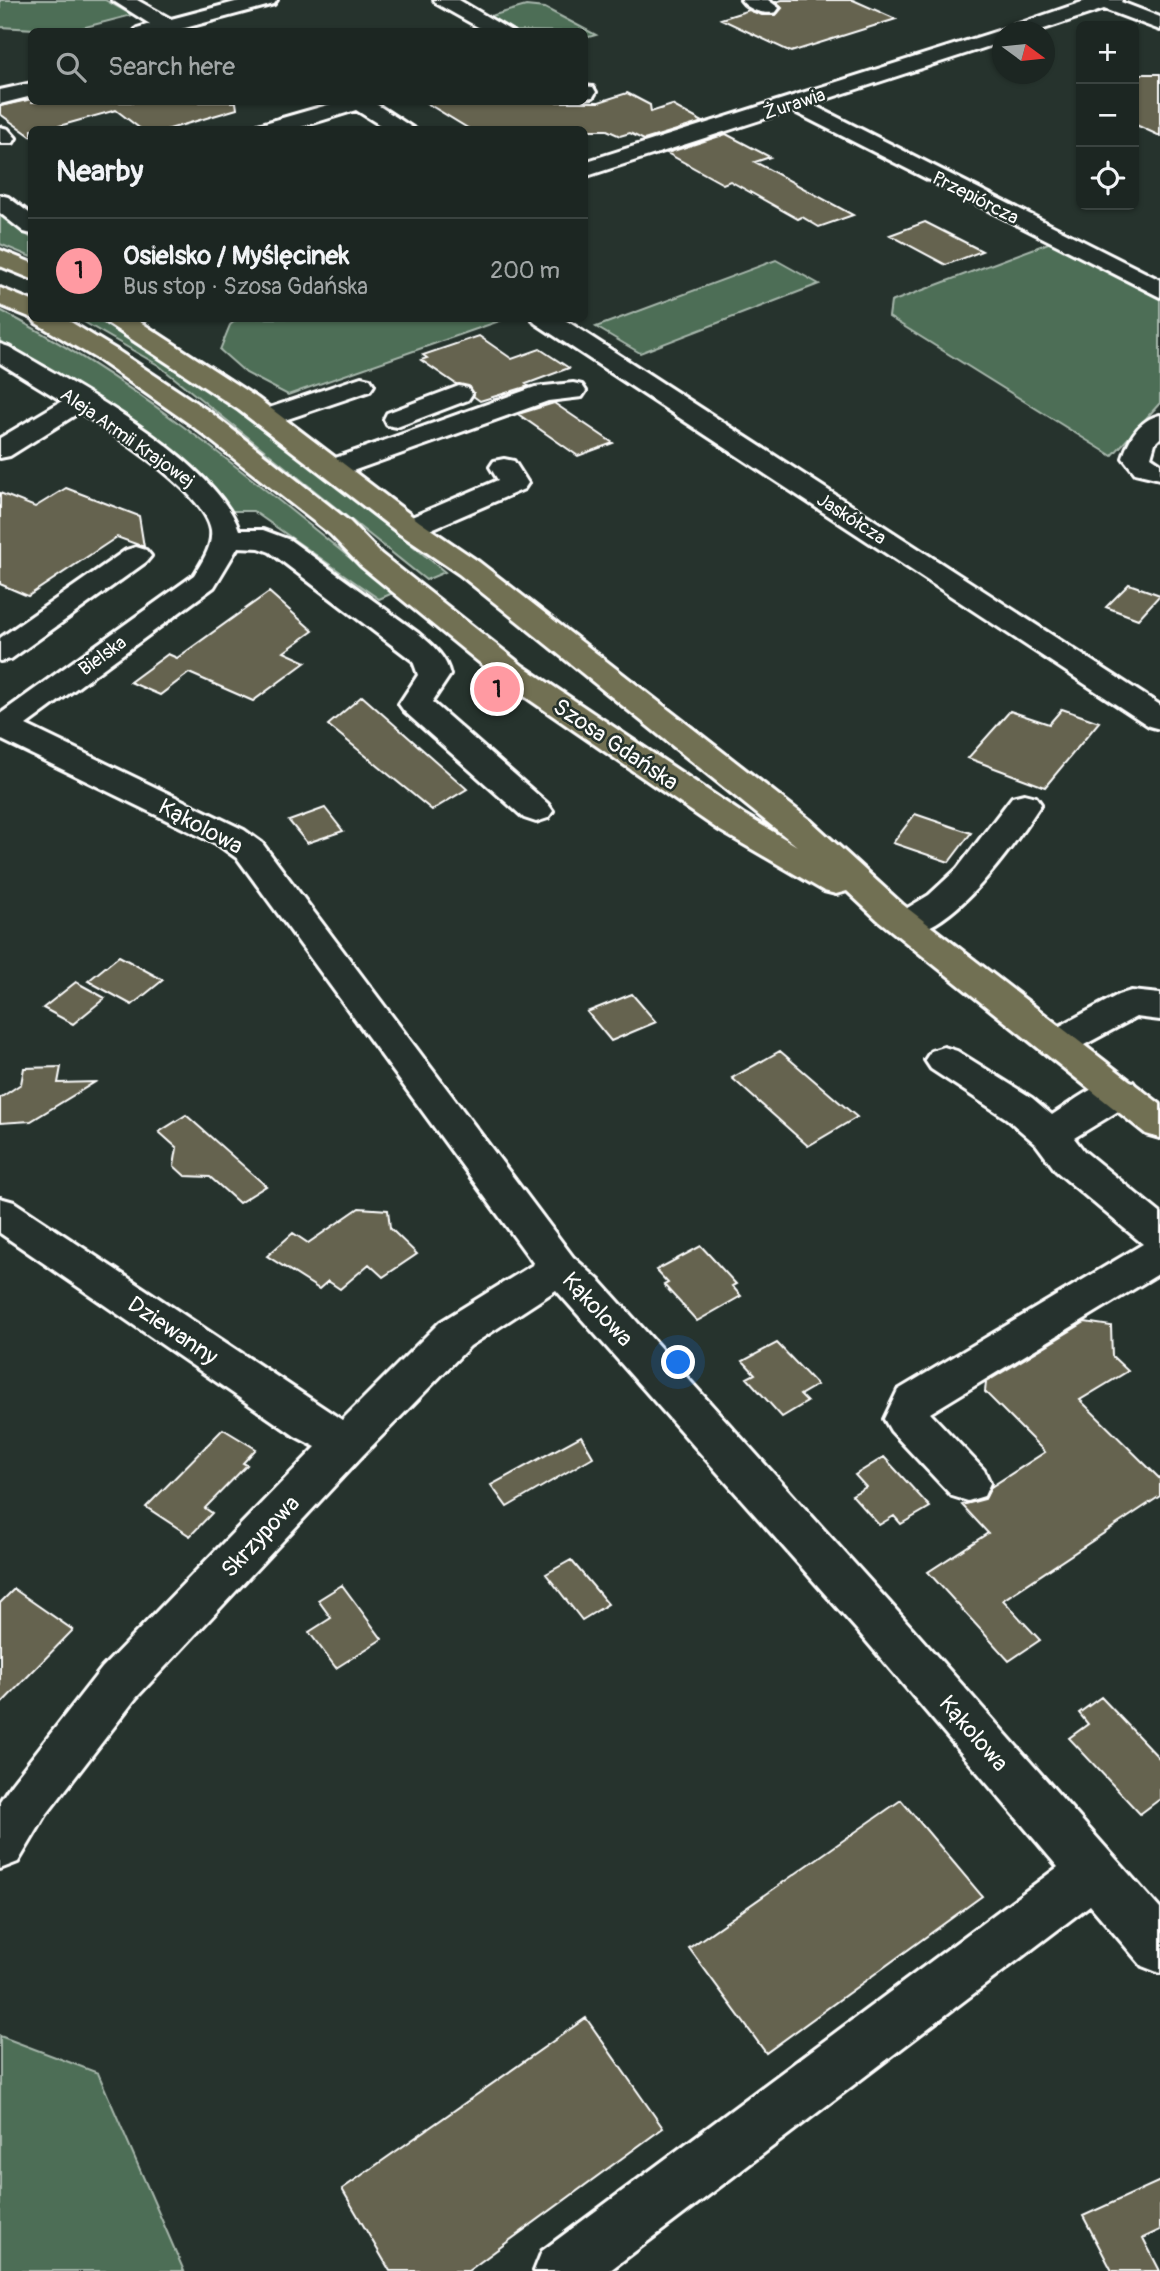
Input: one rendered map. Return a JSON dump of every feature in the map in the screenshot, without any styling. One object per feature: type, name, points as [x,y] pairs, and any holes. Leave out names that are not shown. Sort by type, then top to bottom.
[{"type":"main road","points":[[0,257],[28,270]]},
{"type":"main road","points":[[0,295],[28,309]]},
{"type":"main road","name":"Szosa Gdańska","points":[[52,322],[153,384],[330,520],[371,560],[512,673],[575,718],[772,848],[898,918]]},
{"type":"main road","points":[[122,322],[197,369],[324,460]]},
{"type":"main road","name":"Szosa Gdańska","points":[[324,460],[410,528],[469,568],[797,828],[898,918],[1160,1124]]},
{"type":"street","points":[[122,0],[167,25]]},
{"type":"street","points":[[157,28],[267,0]]},
{"type":"street","points":[[444,0],[496,28]]},
{"type":"street","points":[[1046,21],[1105,1],[1160,24]]},
{"type":"street","name":"Żurawia","points":[[588,169],[992,39]]},
{"type":"street","points":[[0,97],[28,90]]},
{"type":"street","name":"Przepiórcza","points":[[793,103],[1160,290]]},
{"type":"street","points":[[279,126],[349,105]]},
{"type":"street","points":[[364,105],[398,126]]},
{"type":"street","points":[[0,202],[28,221]]},
{"type":"street","name":"Jaskółcza","points":[[550,322],[1160,719]]},
{"type":"street","name":"Aleja Armii Krajowej","points":[[0,352],[79,401],[182,472],[203,491],[222,514],[225,538]]},
{"type":"street","points":[[267,418],[361,385]]},
{"type":"street","points":[[324,460],[544,393],[573,391]]},
{"type":"street","points":[[324,460],[459,394]]},
{"type":"street","points":[[0,450],[79,401]]},
{"type":"street","points":[[1160,423],[1142,440],[1137,458],[1145,467],[1160,471]]},
{"type":"street","points":[[410,528],[514,483],[504,467]]},
{"type":"street","points":[[225,538],[263,539],[280,546],[425,654],[432,664],[434,675],[415,704],[536,811]]},
{"type":"street","name":"Bielska","points":[[1,727],[204,581],[223,550],[225,538]]},
{"type":"street","points":[[0,654],[136,555]]},
{"type":"street","points":[[0,654],[65,682]]},
{"type":"street","name":"Kąkolowa","points":[[1,727],[232,838],[250,851],[559,1268],[586,1293],[873,1616],[1160,1948]]},
{"type":"street","points":[[898,918],[941,903],[969,877],[1024,804]]},
{"type":"street","points":[[1058,1043],[1131,1004],[1160,1007]]},
{"type":"street","points":[[944,1060],[1019,1108],[1050,1134],[1070,1161],[1160,1235]]},
{"type":"street","points":[[1050,1134],[1120,1092]]},
{"type":"street","name":"Dziewanny","points":[[0,1213],[310,1423],[348,1443]]},
{"type":"street","points":[[968,1483],[906,1419],[913,1402],[1160,1252]]},
{"type":"street","name":"Skrzypowa","points":[[0,1845],[29,1799],[119,1683],[348,1443],[455,1334],[559,1268]]},
{"type":"street","points":[[562,2271],[1094,1871]]},
{"type":"green space","points":[[0,0],[105,0],[132,15],[82,28],[0,27]]},
{"type":"green space","points":[[526,6],[545,8],[583,28],[508,28],[487,17]]},
{"type":"green space","points":[[0,213],[28,236],[28,256],[0,244]]},
{"type":"green space","points":[[1051,242],[1160,298],[1160,403],[1112,456],[889,317],[891,302]]},
{"type":"green space","points":[[776,260],[819,284],[640,353],[596,327]]},
{"type":"green space","points":[[0,310],[104,372],[203,441],[393,593],[379,599],[253,511],[231,511],[212,489],[88,397],[0,342]]},
{"type":"green space","points":[[84,322],[101,322],[188,375],[319,470],[445,572],[426,580],[158,365]]},
{"type":"green space","points":[[234,322],[496,322],[288,395],[246,373],[220,350]]},
{"type":"green space","points":[[0,2036],[98,2073],[184,2271],[0,2271]]},
{"type":"building","points":[[853,0],[896,19],[791,52],[721,19],[749,10],[762,15],[776,15],[782,8],[775,2]]},
{"type":"building","points":[[1139,74],[1160,74],[1160,136],[1139,126]]},
{"type":"building","points":[[627,93],[650,105],[651,112],[672,105],[703,122],[644,140],[630,133],[620,136],[607,130],[588,130],[588,126],[464,126],[430,105],[588,105],[588,102],[599,102]]},
{"type":"building","points":[[28,100],[28,105],[236,105],[237,109],[180,126],[137,126],[116,110],[59,126],[28,126],[28,134],[0,114],[0,106]]},
{"type":"building","points":[[726,134],[770,157],[755,162],[853,215],[819,227],[802,217],[798,219],[730,181],[723,184],[667,153]]},
{"type":"building","points":[[925,222],[982,251],[946,265],[890,235]]},
{"type":"building","points":[[479,336],[512,359],[540,349],[569,368],[526,384],[529,386],[480,401],[473,396],[470,387],[456,384],[421,360],[427,358],[423,355]]},
{"type":"building","points":[[554,403],[613,443],[578,456],[518,414]]},
{"type":"building","points":[[66,488],[139,516],[144,547],[117,537],[28,596],[0,584],[0,493],[35,507]]},
{"type":"building","points":[[1129,584],[1160,595],[1138,619],[1106,607]]},
{"type":"building","points":[[269,592],[313,631],[284,652],[306,662],[253,701],[189,673],[160,695],[130,682],[168,654],[177,658]]},
{"type":"building","points":[[362,696],[467,789],[432,810],[328,725]]},
{"type":"building","points":[[1062,709],[1099,722],[1045,787],[968,758],[1010,711],[1049,724]]},
{"type":"building","points":[[325,808],[343,831],[307,843],[289,821]]},
{"type":"building","points":[[915,814],[971,833],[949,862],[893,843]]},
{"type":"building","points":[[119,956],[163,980],[132,1005],[88,981]]},
{"type":"building","points":[[76,982],[105,998],[73,1024],[43,1008]]},
{"type":"building","points":[[632,994],[656,1022],[611,1041],[587,1012]]},
{"type":"building","points":[[780,1051],[857,1117],[808,1146],[732,1078]]},
{"type":"building","points":[[61,1067],[58,1083],[95,1082],[31,1121],[0,1123],[0,1098],[21,1084],[24,1068]]},
{"type":"building","points":[[186,1115],[266,1186],[239,1203],[210,1177],[185,1176],[174,1166],[177,1148],[159,1132]]},
{"type":"building","points":[[359,1208],[388,1210],[390,1228],[417,1254],[383,1277],[369,1264],[340,1289],[328,1281],[319,1289],[267,1256],[293,1233],[308,1243]]},
{"type":"building","points":[[701,1246],[736,1284],[732,1286],[741,1296],[697,1321],[664,1285],[668,1283],[656,1270]]},
{"type":"building","points":[[1085,1322],[1111,1326],[1112,1356],[1128,1371],[1080,1400],[1160,1479],[1160,1496],[1003,1600],[1040,1640],[1009,1661],[928,1572],[988,1533],[962,1505],[985,1499],[991,1487],[1045,1452],[985,1392],[986,1382]]},
{"type":"building","points":[[777,1343],[817,1385],[800,1395],[807,1402],[782,1417],[747,1378],[755,1374],[743,1361]]},
{"type":"building","points":[[223,1429],[256,1449],[243,1463],[247,1465],[205,1508],[212,1513],[190,1536],[146,1507]]},
{"type":"building","points":[[581,1436],[593,1457],[507,1507],[491,1485]]},
{"type":"building","points":[[884,1457],[930,1507],[901,1524],[894,1516],[879,1525],[852,1495],[866,1487],[855,1475]]},
{"type":"building","points":[[571,1560],[608,1604],[582,1620],[546,1574]]},
{"type":"building","points":[[342,1585],[382,1639],[336,1668],[309,1632],[331,1618],[318,1600]]},
{"type":"building","points":[[14,1589],[73,1630],[0,1705],[0,1603]]},
{"type":"building","points":[[1101,1697],[1160,1759],[1160,1799],[1140,1814],[1069,1738],[1088,1724],[1079,1713]]},
{"type":"building","points":[[901,1800],[982,1896],[766,2053],[689,1948]]},
{"type":"building","points":[[586,2018],[663,2128],[468,2271],[390,2271],[342,2189]]},
{"type":"building","points":[[1160,2181],[1160,2230],[1143,2238],[1160,2271],[1112,2271],[1083,2216]]},
{"type":"place","name":"Osielsko / Myślęcinek","points":[[497,689]]}]
